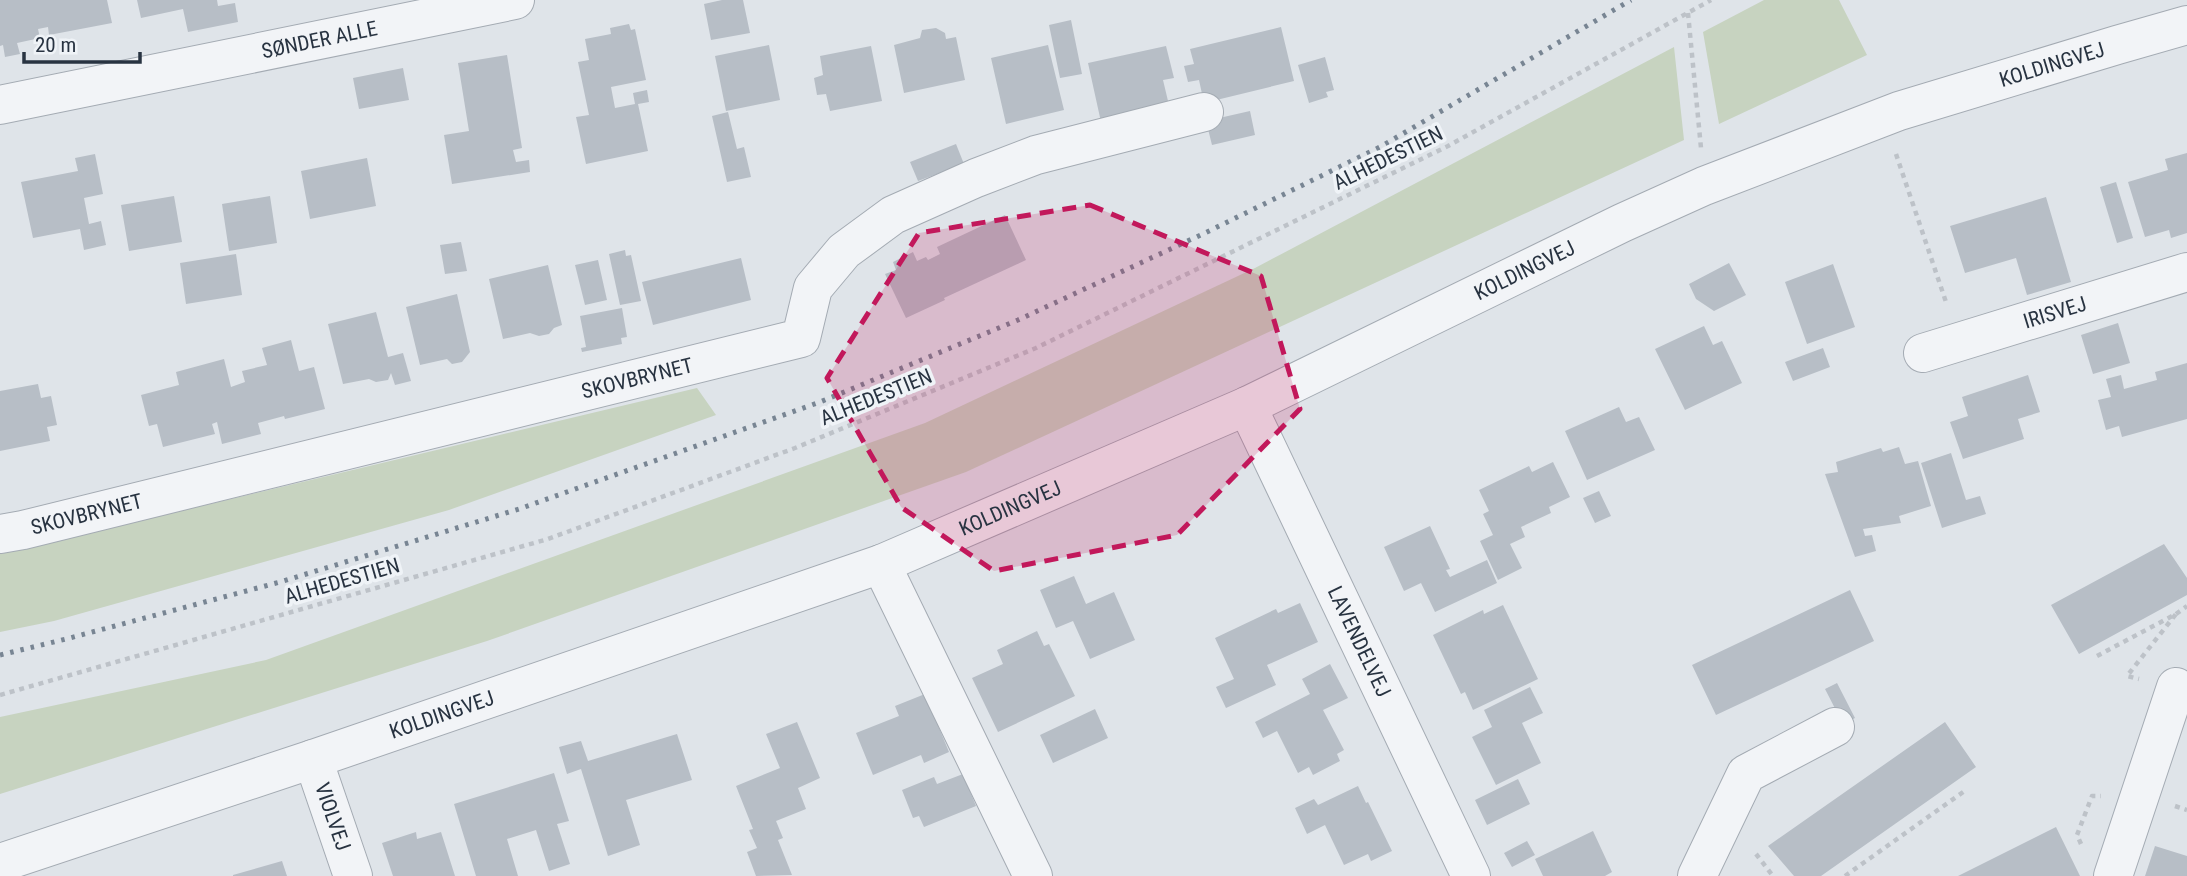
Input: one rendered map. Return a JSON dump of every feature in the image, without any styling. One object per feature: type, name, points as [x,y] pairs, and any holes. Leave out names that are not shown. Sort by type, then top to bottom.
[{"type":"street","name":"SØNDER ALLE","points":[[0,105],[515,0]]},
{"type":"street","name":"KOLDINGVEJ","points":[[17,865],[313,759],[881,564],[1247,406],[1622,223],[1704,186],[1884,117],[2091,52],[2187,26]]},
{"type":"street","name":"SKOVBRYNET","points":[[0,534],[801,338],[813,288],[844,251],[893,215],[1036,155],[1204,112]]},
{"type":"street","name":"IRISVEJ","points":[[1923,353],[2187,272]]},
{"type":"street","name":"LAVENDELVEJ","points":[[1247,406],[1471,876]]},
{"type":"street","points":[[881,564],[1033,876]]},
{"type":"street","points":[[2113,876],[2176,687]]},
{"type":"street","points":[[1697,876],[1746,774],[1835,727]]},
{"type":"street","name":"VIOLVEJ","points":[[313,759],[353,876]]},
{"type":"path","name":"ALHEDESTIEN","points":[[0,695],[548,539],[794,448],[1036,348],[1448,146],[1712,0]]},
{"type":"path","points":[[1688,13],[1704,186]]},
{"type":"path","points":[[1884,117],[1959,342]]},
{"type":"path","points":[[2097,656],[2187,606]]},
{"type":"path","points":[[2176,614],[2127,676],[2176,687]]},
{"type":"path","points":[[1844,876],[1966,790]]},
{"type":"path","points":[[1756,854],[1773,876]]},
{"type":"highlighted area","points":[[1090,205],[1261,276],[1300,409],[1177,535],[994,571],[901,507],[827,378],[919,233]]},
{"type":"green space","points":[[1764,0],[1839,0],[1867,55],[1719,124],[1703,32]]},
{"type":"green space","points":[[1674,47],[1684,140],[966,472],[487,641],[0,794],[0,717],[266,660],[925,423],[1255,268]]},
{"type":"green space","points":[[697,388],[716,415],[449,510],[54,621],[0,632],[0,554]]},
{"type":"building","points":[[0,0],[107,0],[112,23],[49,35],[48,27],[38,29],[40,38],[17,43],[20,54],[5,57],[3,45],[0,46]]},
{"type":"building","points":[[137,0],[217,0],[218,6],[235,3],[238,22],[188,32],[183,9],[141,18]]},
{"type":"building","points":[[722,0],[743,0],[750,33],[711,40],[704,4]]},
{"type":"building","points":[[1071,20],[1082,74],[1060,78],[1049,25]]},
{"type":"building","points":[[629,24],[631,30],[635,29],[646,80],[611,87],[615,108],[635,104],[633,93],[647,90],[649,102],[638,104],[648,151],[586,164],[576,117],[589,115],[578,62],[589,60],[585,39],[611,34],[610,28]]},
{"type":"building","points":[[1281,27],[1294,81],[1204,103],[1199,80],[1188,82],[1184,66],[1194,64],[1190,49]]},
{"type":"building","points":[[936,28],[945,33],[946,39],[956,37],[965,80],[904,93],[894,45],[920,38],[922,30]]},
{"type":"building","points":[[769,45],[780,100],[726,111],[715,56]]},
{"type":"building","points":[[1048,45],[1064,110],[1006,124],[991,58]]},
{"type":"building","points":[[871,46],[882,101],[830,111],[826,94],[817,95],[814,78],[823,75],[820,56]]},
{"type":"building","points":[[1166,46],[1174,78],[1163,80],[1168,101],[1177,99],[1178,106],[1101,122],[1088,63]]},
{"type":"building","points":[[507,55],[522,148],[513,150],[516,162],[529,160],[530,172],[452,184],[444,135],[469,131],[458,63]]},
{"type":"building","points":[[1325,57],[1334,90],[1326,92],[1328,97],[1309,103],[1298,65]]},
{"type":"building","points":[[403,68],[409,100],[359,109],[353,78]]},
{"type":"building","points":[[1250,111],[1255,135],[1212,145],[1206,121]]},
{"type":"building","points":[[728,112],[737,149],[744,147],[751,177],[727,182],[712,116]]},
{"type":"building","points":[[956,144],[964,164],[918,181],[910,162]]},
{"type":"building","points":[[2187,153],[2187,233],[2171,238],[2169,230],[2145,237],[2128,182],[2168,170],[2165,159]]},
{"type":"building","points":[[95,154],[103,194],[84,198],[89,224],[101,221],[106,245],[84,250],[80,229],[33,238],[21,182],[78,171],[75,158]]},
{"type":"building","points":[[367,158],[376,206],[310,219],[301,171]]},
{"type":"building","points":[[2116,182],[2133,238],[2117,243],[2100,187]]},
{"type":"building","points":[[174,196],[182,242],[129,251],[121,205]]},
{"type":"building","points":[[270,196],[277,243],[229,251],[222,204]]},
{"type":"building","points":[[2046,197],[2071,282],[2027,295],[2016,258],[1965,273],[1950,226]]},
{"type":"building","points":[[1005,215],[1026,260],[906,318],[885,274],[896,270],[893,262],[913,252],[917,261],[926,257],[928,260],[940,254],[937,247]]},
{"type":"building","points":[[461,242],[467,271],[445,274],[440,245]]},
{"type":"building","points":[[625,250],[626,256],[631,255],[641,301],[620,305],[609,254]]},
{"type":"building","points":[[236,254],[242,295],[186,304],[180,263]]},
{"type":"building","points":[[741,258],[751,300],[653,325],[642,282]]},
{"type":"building","points":[[598,260],[607,300],[585,305],[575,265]]},
{"type":"building","points":[[1729,263],[1746,295],[1714,311],[1696,299],[1689,284]]},
{"type":"building","points":[[1833,264],[1855,327],[1807,344],[1785,282]]},
{"type":"building","points":[[548,265],[562,325],[549,334],[539,336],[530,333],[503,339],[489,279]]},
{"type":"building","points":[[457,294],[470,352],[462,362],[452,364],[447,359],[420,365],[406,307]]},
{"type":"building","points":[[622,308],[627,337],[621,338],[622,344],[582,352],[581,348],[586,347],[580,316]]},
{"type":"building","points":[[376,312],[388,357],[403,353],[411,381],[395,385],[391,373],[388,380],[376,382],[369,379],[343,384],[328,324]]},
{"type":"building","points":[[2118,323],[2130,363],[2093,374],[2081,335]]},
{"type":"building","points":[[1704,326],[1713,345],[1722,341],[1742,383],[1685,410],[1655,349]]},
{"type":"building","points":[[291,340],[299,371],[314,367],[325,409],[258,423],[261,434],[222,444],[217,422],[212,424],[215,434],[163,447],[157,424],[149,426],[141,395],[179,385],[176,372],[224,359],[231,387],[245,382],[242,371],[267,365],[262,348]]},
{"type":"building","points":[[1823,348],[1830,367],[1793,381],[1785,362]]},
{"type":"building","points":[[2187,363],[2187,419],[2122,437],[2119,426],[2106,430],[2098,400],[2111,397],[2106,379],[2121,375],[2124,389],[2157,380],[2155,372]]},
{"type":"building","points":[[2028,375],[2040,412],[2018,419],[2024,439],[1963,459],[1950,422],[1968,416],[1962,397]]},
{"type":"building","points":[[38,384],[41,398],[51,396],[57,425],[47,427],[50,441],[0,451],[0,391]]},
{"type":"building","points":[[1619,407],[1626,422],[1639,417],[1655,450],[1587,480],[1565,431]]},
{"type":"building","points":[[1899,447],[1905,464],[1918,461],[1931,506],[1899,516],[1901,523],[1863,529],[1865,536],[1872,535],[1876,551],[1855,557],[1825,474],[1838,472],[1836,462],[1881,448],[1883,452]]},
{"type":"building","points":[[1951,453],[1966,500],[1980,496],[1986,514],[1942,528],[1921,463]]},
{"type":"building","points":[[1553,462],[1570,497],[1549,507],[1551,513],[1521,527],[1525,537],[1510,544],[1522,568],[1498,580],[1480,541],[1493,535],[1483,514],[1489,511],[1479,490],[1529,466],[1532,472]]},
{"type":"building","points":[[1599,491],[1611,516],[1595,523],[1583,498]]},
{"type":"building","points":[[1430,526],[1450,569],[1446,570],[1450,577],[1487,560],[1497,583],[1435,612],[1421,583],[1404,591],[1384,547]]},
{"type":"building","points":[[2164,544],[2187,578],[2187,595],[2079,654],[2051,605]]},
{"type":"building","points":[[1074,576],[1086,604],[1114,592],[1135,640],[1090,659],[1073,621],[1056,628],[1040,590]]},
{"type":"building","points":[[1850,590],[1874,641],[1716,715],[1692,665]]},
{"type":"building","points":[[1300,603],[1318,642],[1267,665],[1276,685],[1226,708],[1216,687],[1234,679],[1215,638],[1276,609],[1278,613]]},
{"type":"building","points":[[1503,605],[1538,679],[1473,710],[1465,692],[1461,694],[1433,635],[1483,610],[1484,614]]},
{"type":"building","points":[[1037,631],[1044,646],[1049,644],[1075,696],[998,732],[972,678],[1003,664],[997,650]]},
{"type":"building","points":[[1330,664],[1348,698],[1323,710],[1344,750],[1337,754],[1340,761],[1313,775],[1309,767],[1298,773],[1277,731],[1263,738],[1255,722],[1310,694],[1302,679]]},
{"type":"building","points":[[1837,683],[1855,718],[1843,724],[1825,689]]},
{"type":"building","points":[[1530,687],[1543,713],[1522,723],[1541,763],[1496,785],[1472,737],[1492,727],[1484,710]]},
{"type":"building","points":[[925,694],[949,752],[924,763],[921,755],[873,775],[856,733],[899,716],[895,706]]},
{"type":"building","points":[[1095,709],[1108,738],[1053,763],[1040,735]]},
{"type":"building","points":[[797,722],[820,778],[798,788],[806,809],[776,821],[783,838],[778,840],[792,875],[756,876],[747,852],[757,848],[749,830],[753,829],[736,786],[780,768],[766,734]]},
{"type":"building","points":[[1945,722],[1976,767],[1821,876],[1794,876],[1768,846]]},
{"type":"building","points":[[677,734],[692,780],[626,800],[640,845],[608,856],[581,769],[567,774],[559,747],[581,741],[588,761]]},
{"type":"building","points":[[554,773],[569,821],[557,824],[570,864],[549,871],[536,830],[507,839],[518,876],[476,876],[454,804]]},
{"type":"building","points":[[963,774],[976,806],[924,827],[919,816],[913,818],[902,790],[934,777],[937,784]]},
{"type":"building","points":[[1518,779],[1530,804],[1487,825],[1475,800]]},
{"type":"building","points":[[1358,786],[1392,851],[1371,861],[1368,854],[1344,865],[1325,825],[1307,834],[1295,808],[1314,799],[1318,805]]},
{"type":"building","points":[[2056,827],[2080,876],[1958,876]]},
{"type":"building","points":[[1593,831],[1612,872],[1605,876],[1543,876],[1535,859]]},
{"type":"building","points":[[416,832],[417,839],[441,832],[455,876],[393,876],[382,843]]},
{"type":"building","points":[[1527,841],[1535,855],[1512,867],[1504,853]]},
{"type":"building","points":[[2155,846],[2187,856],[2187,876],[2145,876]]},
{"type":"building","points":[[282,861],[287,876],[233,876],[233,875]]},
{"type":"railway","points":[[0,655],[280,582],[519,509],[820,402],[1018,320],[1380,147],[1631,0]]}]
